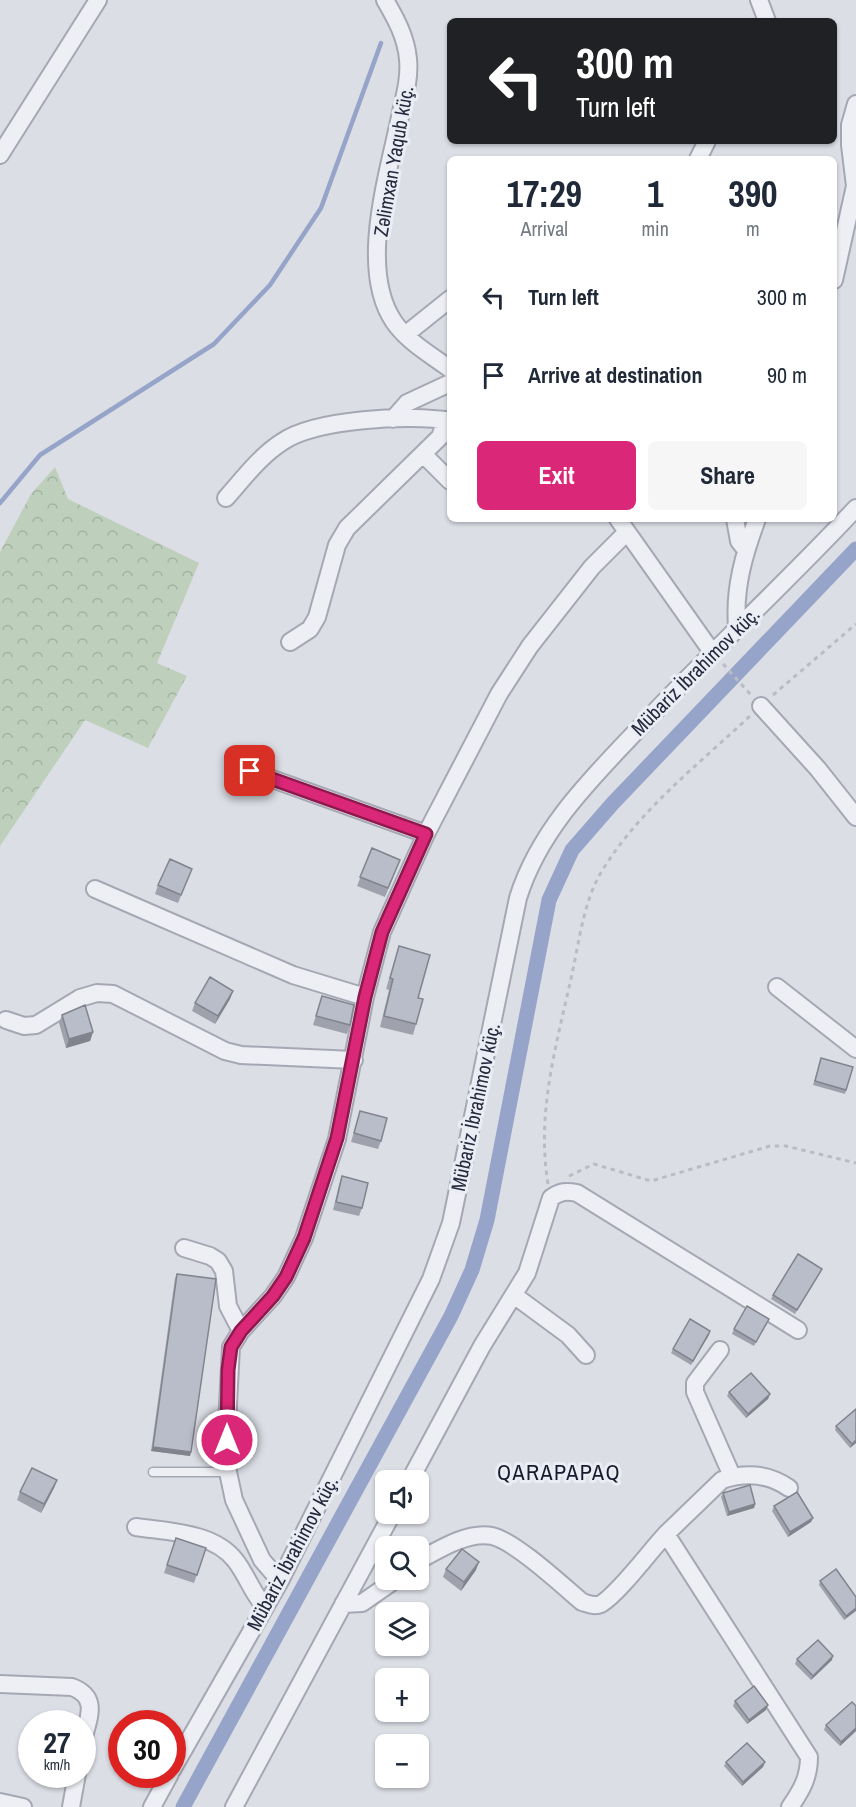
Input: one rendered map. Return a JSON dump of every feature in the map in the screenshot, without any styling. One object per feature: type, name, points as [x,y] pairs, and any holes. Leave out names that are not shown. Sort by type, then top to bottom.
[{"type":"street","points":[[0,155],[98,0]]},
{"type":"street","name":"Zəlimxan Yaqub küç.","points":[[385,0],[406,44],[409,77],[381,212],[378,269],[389,313],[405,335],[447,367]]},
{"type":"street","points":[[759,0],[766,18]]},
{"type":"street","points":[[837,269],[853,209],[855,186],[850,125],[856,104]]},
{"type":"street","points":[[837,217],[853,209]]},
{"type":"street","points":[[405,335],[447,301]]},
{"type":"street","points":[[393,419],[407,404],[447,384]]},
{"type":"street","points":[[226,498],[266,455],[295,434],[321,426],[393,419],[447,420]]},
{"type":"street","points":[[290,642],[310,629],[317,617],[337,545],[347,528],[440,437],[447,422]]},
{"type":"street","points":[[423,454],[447,478]]},
{"type":"street","name":"Mübariz İbrahimov küç.","points":[[186,1745],[280,1581],[431,1279],[447,1234],[518,898],[538,849],[561,814],[712,651],[795,573],[856,508]]},
{"type":"street","points":[[736,522],[739,541],[746,550]]},
{"type":"street","points":[[737,626],[735,605],[746,550],[756,522]]},
{"type":"street","points":[[280,1581],[262,1560],[250,1538],[234,1500],[228,1472],[228,1370],[231,1347],[241,1331],[273,1296],[286,1277],[304,1238],[337,1138],[365,997],[382,932],[426,834],[499,694],[530,646],[622,526],[712,651]]},
{"type":"street","points":[[761,706],[818,769],[856,817]]},
{"type":"street","points":[[250,771],[426,834]]},
{"type":"street","points":[[95,889],[293,975],[365,997]]},
{"type":"street","points":[[777,987],[856,1049]]},
{"type":"street","points":[[6,1020],[24,1026],[36,1025],[80,998],[97,993],[113,994],[225,1050],[241,1054],[354,1060]]},
{"type":"street","points":[[415,1470],[482,1346],[527,1274],[551,1198],[567,1191],[577,1193],[798,1330]]},
{"type":"street","points":[[184,1248],[210,1256],[218,1262],[224,1271],[228,1306],[241,1331]]},
{"type":"street","points":[[515,1296],[568,1335],[586,1355]]},
{"type":"street","points":[[720,1350],[695,1383],[695,1392],[732,1476]]},
{"type":"street","points":[[429,1556],[447,1545],[492,1536],[513,1546],[582,1602],[594,1606],[610,1595],[711,1488],[732,1476],[765,1475],[774,1477],[789,1488]]},
{"type":"street","points":[[234,1807],[387,1524]]},
{"type":"street","points":[[136,1527],[201,1538],[219,1546],[234,1559],[255,1596],[265,1607]]},
{"type":"street","points":[[666,1534],[808,1757],[809,1770],[803,1787],[790,1807]]},
{"type":"street","points":[[343,1604],[362,1603],[381,1590]]},
{"type":"street","points":[[0,1684],[72,1687],[88,1696],[89,1710]]},
{"type":"street","points":[[70,1807],[74,1788]]},
{"type":"street","points":[[152,1807],[162,1788]]},
{"type":"street","points":[[0,1802],[23,1807]]},
{"type":"lane","points":[[153,1472],[228,1472]]},
{"type":"path","points":[[551,1198],[544,1159],[546,1094],[589,898],[603,868],[627,833],[761,706],[856,624]]},
{"type":"path","points":[[712,651],[761,706]]},
{"type":"path","points":[[551,1198],[564,1180],[576,1171],[594,1164],[612,1167],[651,1182],[770,1146],[786,1146],[856,1163]]},
{"type":"green space","points":[[55,467],[68,499],[199,563],[157,663],[187,676],[148,748],[85,720],[0,846],[0,552],[31,494]]},
{"type":"building","points":[[372,848],[400,860],[388,888],[360,877]]},
{"type":"building","points":[[170,859],[192,869],[181,895],[158,885]]},
{"type":"building","points":[[399,946],[430,955],[418,998],[423,999],[416,1024],[384,1016],[393,979],[390,978]]},
{"type":"building","points":[[210,977],[233,991],[218,1016],[195,1003]]},
{"type":"building","points":[[322,996],[354,1005],[350,1025],[316,1016]]},
{"type":"building","points":[[85,1005],[93,1032],[69,1039],[62,1015]]},
{"type":"building","points":[[821,1058],[853,1067],[846,1090],[815,1081]]},
{"type":"building","points":[[360,1111],[387,1118],[381,1141],[354,1133]]},
{"type":"building","points":[[342,1176],[368,1183],[362,1208],[336,1202]]},
{"type":"building","points":[[798,1254],[822,1269],[797,1310],[773,1295]]},
{"type":"building","points":[[177,1274],[216,1279],[191,1452],[153,1447]]},
{"type":"building","points":[[747,1306],[769,1319],[756,1342],[734,1329]]},
{"type":"building","points":[[690,1319],[710,1331],[693,1361],[673,1349]]},
{"type":"building","points":[[751,1373],[770,1394],[748,1414],[729,1392]]},
{"type":"building","points":[[856,1409],[856,1440],[852,1444],[836,1426]]},
{"type":"building","points":[[32,1468],[57,1480],[44,1504],[20,1492]]},
{"type":"building","points":[[750,1485],[755,1504],[729,1512],[723,1493]]},
{"type":"building","points":[[797,1492],[813,1518],[790,1532],[774,1506]]},
{"type":"building","points":[[176,1538],[206,1548],[197,1575],[167,1565]]},
{"type":"building","points":[[462,1549],[479,1562],[464,1582],[446,1569]]},
{"type":"building","points":[[836,1569],[856,1597],[856,1608],[846,1616],[820,1581]]},
{"type":"building","points":[[818,1640],[833,1656],[813,1676],[797,1659]]},
{"type":"building","points":[[754,1686],[768,1705],[749,1720],[735,1701]]},
{"type":"building","points":[[852,1702],[856,1706],[856,1728],[841,1742],[826,1725]]},
{"type":"building","points":[[747,1743],[765,1762],[743,1782],[726,1762]]},
{"type":"waterway","points":[[0,503],[40,455],[214,344],[270,285],[321,208],[381,43]]},
{"type":"waterway","points":[[183,1807],[451,1316],[472,1270],[487,1220],[549,900],[572,850],[613,803],[856,549]]},
{"type":"district","name":"QARAPAPAQ","points":[[559,1472]]},
{"type":"route","points":[[227,1440],[228,1370],[231,1347],[241,1331],[273,1296],[286,1277],[304,1238],[337,1138],[365,997],[382,932],[399,889],[426,834],[250,771]]}]
